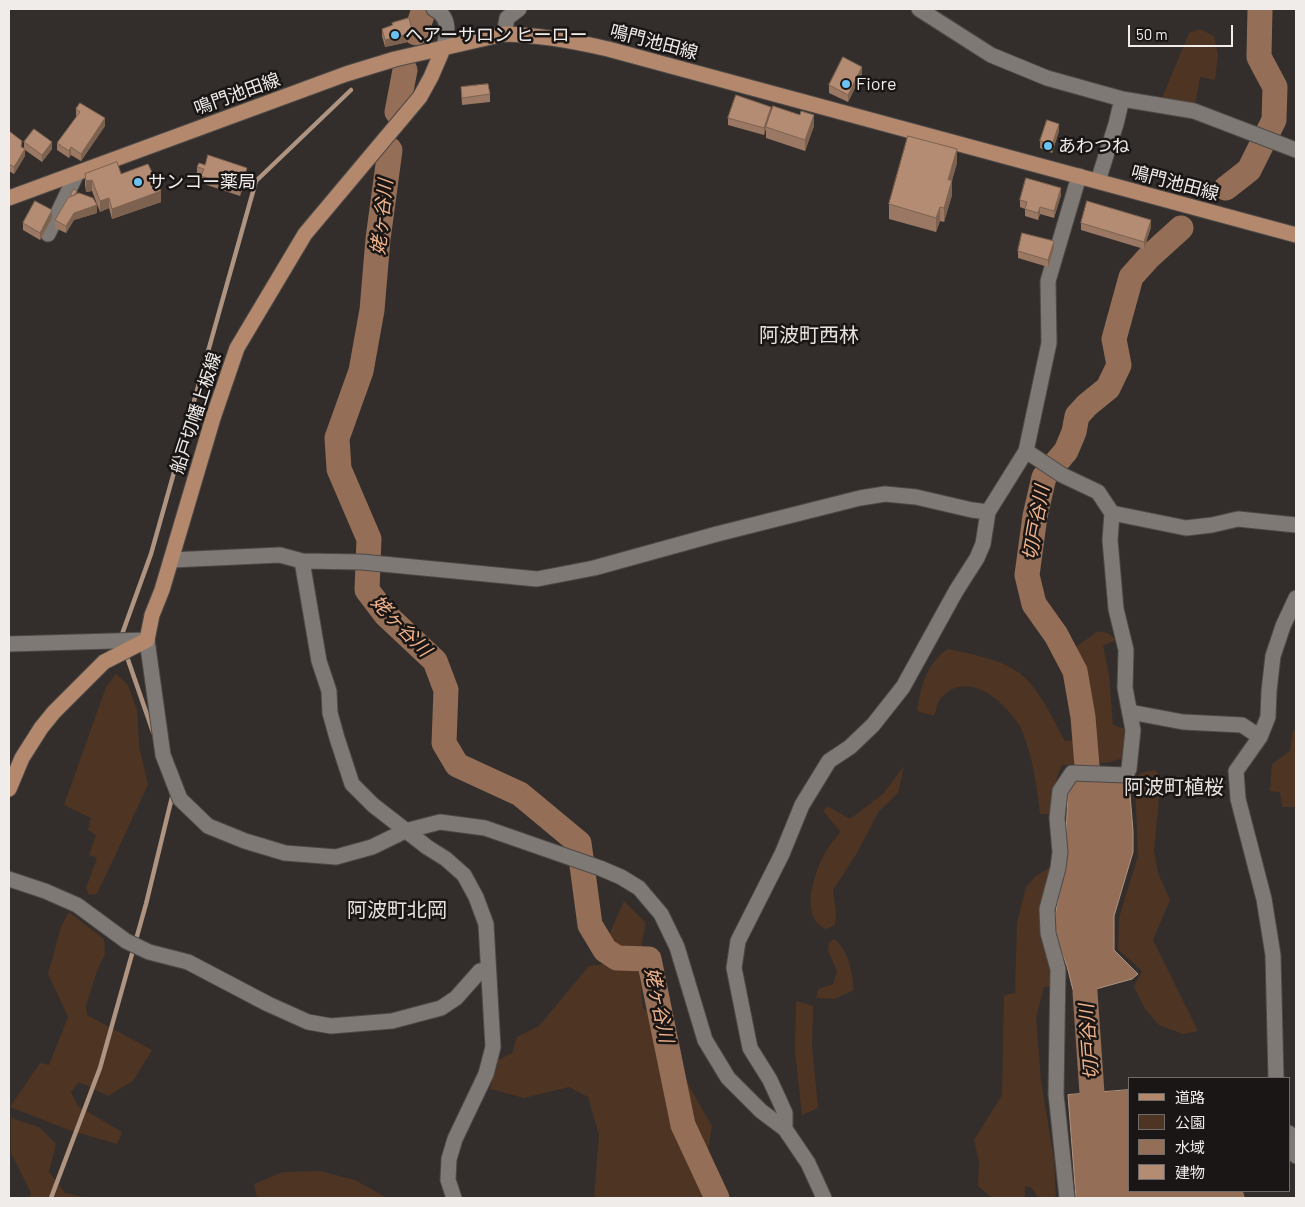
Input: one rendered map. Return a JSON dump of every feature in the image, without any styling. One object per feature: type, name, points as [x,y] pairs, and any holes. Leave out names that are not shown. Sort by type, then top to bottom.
[{"type":"main road","name":"鳴門池田線","points":[[9,198],[346,74],[395,58],[443,49],[504,34],[547,37],[608,49],[1296,235]]},
{"type":"main road","name":"船戸切幡上板線","points":[[147,640],[152,615],[162,590],[213,418],[236,348],[305,234],[420,96],[431,77],[443,49]]},
{"type":"main road","points":[[9,789],[22,758],[41,728],[54,712],[104,662],[147,640]]},
{"type":"street","points":[[434,9],[441,12],[447,24],[447,35],[443,49]]},
{"type":"street","points":[[504,34],[507,18],[519,9]]},
{"type":"street","points":[[919,9],[990,55],[1047,78],[1122,99],[1194,111],[1296,150]]},
{"type":"street","points":[[1098,181],[1122,99]]},
{"type":"street","points":[[48,234],[77,173]]},
{"type":"street","points":[[785,1129],[785,1113],[770,1080],[750,1048],[734,968],[738,941],[782,854],[802,805],[830,761],[850,747],[873,724],[903,687],[956,591],[977,558],[983,544],[988,512],[1026,451],[1049,343],[1048,281],[1079,176]]},
{"type":"street","points":[[1026,451],[1062,475],[1098,492],[1112,513],[1110,540],[1115,599],[1126,650],[1125,688],[1133,730],[1129,769],[1126,775],[1072,773],[1060,791],[1057,818],[1060,852],[1058,868],[1047,909],[1048,933],[1058,969],[1056,1094],[1067,1198]]},
{"type":"street","points":[[171,560],[280,555],[302,561],[368,563],[537,579],[594,568],[746,527],[860,498],[884,494],[916,497],[988,512]]},
{"type":"street","points":[[1112,513],[1186,528],[1238,519],[1296,525]]},
{"type":"street","points":[[302,561],[319,660],[330,691],[330,713],[336,738],[352,784],[373,805],[405,831],[446,859],[464,875],[476,897],[486,924],[493,1047],[486,1074],[455,1138],[449,1159],[448,1180],[454,1198]]},
{"type":"street","points":[[1276,1077],[1273,955],[1264,899],[1238,798],[1236,771],[1260,737],[1268,717],[1273,656],[1283,626],[1296,598]]},
{"type":"street","points":[[9,644],[147,640],[163,755],[180,799],[208,826],[244,841],[285,853],[336,856],[372,847],[405,831],[440,822],[485,828],[600,868],[639,888],[661,914],[677,947],[705,1040],[728,1078],[761,1111],[785,1129],[808,1163],[824,1198]]},
{"type":"street","points":[[1130,712],[1183,722],[1242,725],[1260,737]]},
{"type":"street","points":[[9,879],[45,891],[77,906],[126,941],[149,952],[188,962],[268,1004],[316,1024],[331,1026],[392,1021],[440,1008],[456,998],[480,971],[488,969]]},
{"type":"street","points":[[1290,1136],[1296,1156]]},
{"type":"green space","points":[[1200,29],[1214,36],[1218,55],[1215,80],[1200,77],[1195,104],[1162,98],[1189,33]]},
{"type":"green space","points":[[1098,631],[1108,633],[1116,640],[1103,646],[1109,675],[1113,725],[1125,729],[1123,758],[1111,762],[1062,765],[1057,777],[1052,814],[1040,814],[1032,762],[1021,728],[1007,710],[990,695],[970,687],[960,687],[950,690],[941,698],[934,716],[917,711],[920,693],[930,668],[934,661],[948,649],[988,658],[1016,670],[1036,690],[1065,741],[1090,740],[1082,673],[1072,650]]},
{"type":"green space","points":[[116,674],[128,685],[137,710],[139,746],[148,785],[97,894],[89,895],[86,888],[97,858],[89,855],[96,835],[88,830],[91,818],[64,805],[106,687]]},
{"type":"green space","points":[[1293,730],[1296,730],[1296,807],[1282,807],[1280,792],[1270,791],[1272,764],[1290,751]]},
{"type":"green space","points":[[904,766],[898,793],[879,811],[857,853],[833,890],[836,913],[835,925],[826,929],[818,923],[813,914],[811,893],[817,870],[826,851],[841,832],[823,811],[827,806],[850,819],[883,794]]},
{"type":"green space","points":[[1155,770],[1161,777],[1154,850],[1158,873],[1170,900],[1153,940],[1198,1031],[1183,1034],[1159,1025],[1145,1009],[1134,987],[1142,971],[1118,949],[1119,918],[1138,856],[1135,783],[1141,773]]},
{"type":"green space","points":[[1052,866],[1042,897],[1042,934],[1051,968],[1051,986],[1044,987],[1036,1018],[1041,1080],[1054,1160],[1056,1198],[1038,1198],[1032,1188],[1025,1186],[1025,1198],[992,1198],[978,1186],[979,1162],[974,1140],[1002,1095],[1004,995],[1015,993],[1017,923],[1026,887],[1036,876]]},
{"type":"green space","points":[[624,901],[646,923],[640,966],[643,1009],[655,1014],[680,1070],[712,1126],[707,1157],[726,1198],[594,1198],[599,1135],[588,1097],[569,1087],[524,1098],[490,1089],[498,1060],[512,1053],[517,1037],[539,1026],[589,966],[604,964],[608,937]]},
{"type":"green space","points":[[69,912],[104,939],[105,954],[97,971],[86,1006],[87,1015],[152,1050],[133,1081],[108,1096],[79,1082],[71,1092],[78,1106],[122,1132],[117,1144],[69,1130],[10,1107],[40,1063],[49,1065],[68,1017],[48,974],[61,927]]},
{"type":"green space","points":[[834,939],[846,955],[851,969],[854,990],[835,999],[816,998],[818,989],[833,984],[837,971],[828,951],[829,943]]},
{"type":"green space","points":[[796,1001],[813,1006],[812,1046],[818,1108],[802,1115],[795,1051]]},
{"type":"green space","points":[[11,1118],[39,1127],[56,1144],[49,1172],[65,1193],[88,1198],[28,1198],[31,1193],[11,1153]]},
{"type":"green space","points":[[320,1171],[355,1180],[387,1198],[257,1198],[254,1184],[283,1172]]},
{"type":"water","points":[[1078,780],[1129,782],[1133,852],[1114,916],[1114,950],[1138,974],[1132,979],[1085,992],[1073,990],[1067,966],[1058,943],[1054,923],[1065,858],[1068,792]]},
{"type":"water","points":[[1128,1090],[1128,1192],[1215,1192],[1210,1198],[1076,1198],[1068,1095]]},
{"type":"building","points":[[409,18],[412,30],[407,31],[408,34],[385,40],[382,29],[393,25],[392,23]]},
{"type":"building","points":[[843,57],[862,67],[848,95],[829,85]]},
{"type":"building","points":[[488,84],[490,94],[462,98],[461,87]]},
{"type":"building","points":[[736,95],[771,107],[764,128],[728,118]]},
{"type":"building","points":[[80,103],[105,118],[81,154],[71,147],[69,151],[57,143],[80,112],[76,109]]},
{"type":"building","points":[[773,106],[800,115],[801,111],[814,115],[805,140],[766,127]]},
{"type":"building","points":[[1047,120],[1059,124],[1052,145],[1040,141]]},
{"type":"building","points":[[34,129],[52,142],[42,155],[24,142]]},
{"type":"building","points":[[9,131],[22,141],[21,147],[25,149],[14,167],[9,164]]},
{"type":"building","points":[[908,136],[957,149],[948,180],[952,180],[944,208],[940,207],[936,218],[889,204]]},
{"type":"building","points":[[208,155],[247,168],[240,189],[201,176],[204,169],[197,167],[199,163],[205,165]]},
{"type":"building","points":[[117,162],[121,174],[148,164],[161,191],[112,209],[109,198],[100,201],[92,180],[86,181],[85,174]]},
{"type":"building","points":[[1026,178],[1061,188],[1054,211],[1040,207],[1038,213],[1025,209],[1027,202],[1020,200]]},
{"type":"building","points":[[74,189],[77,191],[73,196],[71,194]]},
{"type":"building","points":[[79,193],[93,198],[97,205],[74,213],[66,226],[55,220],[68,198]]},
{"type":"building","points":[[35,201],[52,210],[40,233],[23,223]]},
{"type":"building","points":[[1087,201],[1151,220],[1144,242],[1081,223]]},
{"type":"building","points":[[1022,233],[1054,241],[1048,260],[1018,251]]},
{"type":"waterway","name":"切戸谷川","points":[[1226,188],[1249,170],[1274,120],[1275,87],[1259,57],[1260,9]]},
{"type":"waterway","name":"姥ヶ谷川","points":[[416,33],[422,15]]},
{"type":"waterway","name":"姥ヶ谷川","points":[[397,112],[405,70]]},
{"type":"waterway","name":"姥ヶ谷川","points":[[399,76],[404,75]]},
{"type":"waterway","points":[[121,637],[151,554],[256,181],[351,90]]},
{"type":"waterway","name":"姥ヶ谷川","points":[[390,150],[378,239],[372,310],[361,371],[337,438],[339,469],[369,539],[367,590],[386,615],[435,661],[446,690],[444,743],[457,765],[520,794],[579,843],[590,925],[605,950],[617,958],[649,959],[683,1125],[717,1198]]},
{"type":"waterway","name":"切戸谷川","points":[[1087,766],[1083,717],[1075,671],[1056,635],[1034,604],[1027,575],[1035,516],[1044,477],[1066,451],[1074,432],[1077,416],[1108,388],[1119,365],[1114,339],[1131,277],[1149,257],[1181,228]]},
{"type":"waterway","points":[[126,654],[153,732]]},
{"type":"waterway","points":[[51,1198],[100,1068],[146,904],[173,793]]},
{"type":"waterway","name":"切戸谷川","points":[[1085,992],[1092,1093]]},
{"type":"waterway","name":"切戸谷川","points":[[1222,1192],[1232,1198]]},
{"type":"place","name":"ヘアーサロン ヒーロー","points":[[395,35]]},
{"type":"place","name":"Fiore","points":[[846,84]]},
{"type":"place","name":"あわつね","points":[[1048,146]]},
{"type":"place","name":"サンコー薬局","points":[[138,182]]},
{"type":"district","name":"阿波町西林","points":[[809,335]]},
{"type":"district","name":"阿波町植桜","points":[[1174,787]]},
{"type":"district","name":"阿波町北岡","points":[[397,910]]}]
